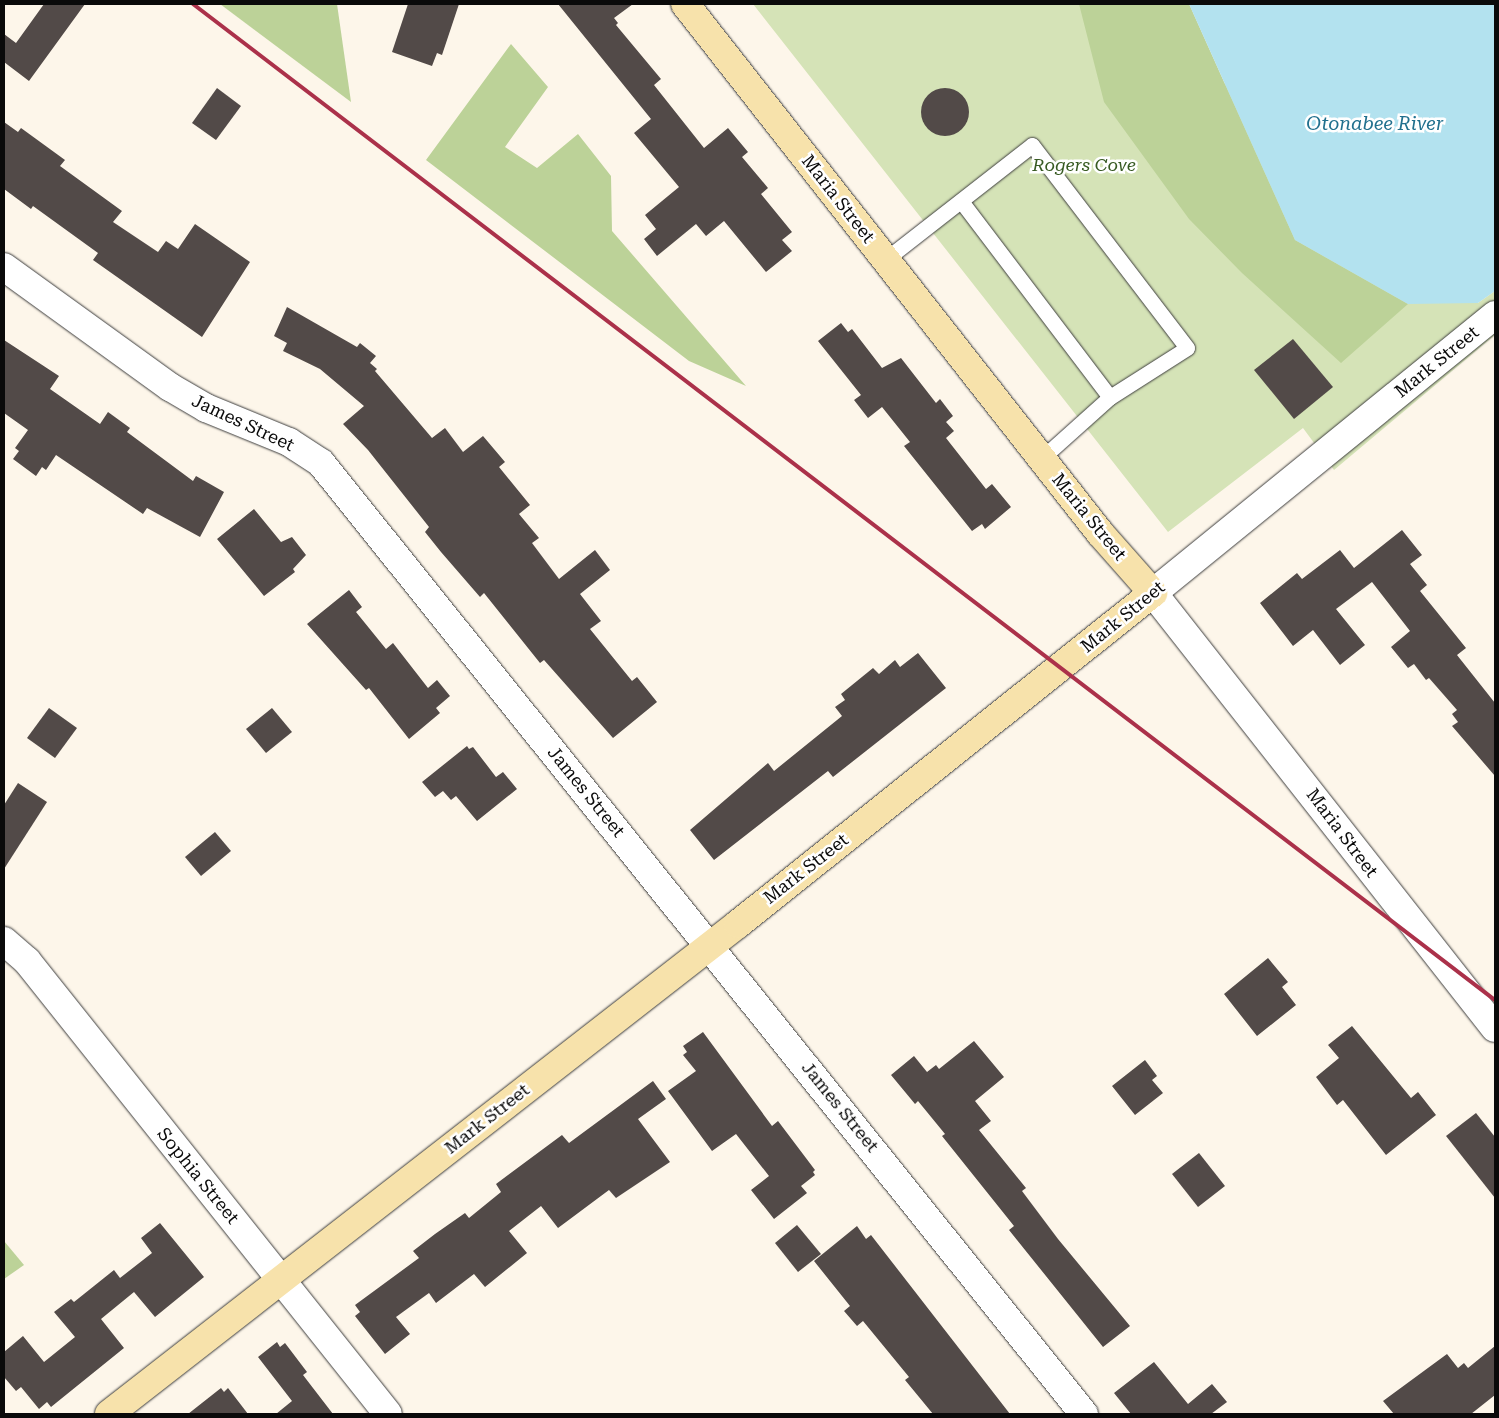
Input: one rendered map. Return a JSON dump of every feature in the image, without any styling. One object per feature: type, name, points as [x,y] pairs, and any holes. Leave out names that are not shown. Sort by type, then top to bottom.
[{"type":"street","name":"Maria Street","points":[[685,4],[1042,458],[1153,593],[1495,1028]]},
{"type":"street","name":"James Street","points":[[4,267],[170,387],[206,408],[289,442],[321,463],[710,945],[1084,1414]]},
{"type":"street","name":"Mark Street","points":[[109,1414],[710,945],[1153,593],[1495,315]]},
{"type":"street","name":"Sophia Street","points":[[4,941],[27,961],[388,1414]]},
{"type":"lane","points":[[886,260],[1032,145],[1187,348],[1110,397],[1042,458]]},
{"type":"lane","points":[[960,201],[1110,397]]},
{"type":"green space","points":[[220,4],[337,4],[351,102]]},
{"type":"green space","name":"Rogers Cove","points":[[753,4],[1189,4],[1224,83],[1478,303],[1495,291],[1495,335],[1334,470],[1303,428],[1168,532]]},
{"type":"green space","points":[[1079,4],[1189,4],[1295,240],[1408,304],[1341,363],[1242,273],[1189,219],[1104,102]]},
{"type":"green space","points":[[511,44],[548,87],[505,147],[537,168],[578,134],[611,176],[612,231],[746,386],[689,361],[426,160]]},
{"type":"green space","points":[[4,1241],[24,1265],[4,1279]]},
{"type":"water","name":"Otonabee River","points":[[1189,4],[1495,4],[1495,291],[1478,303],[1408,304],[1295,240]]},
{"type":"building","points":[[44,4],[85,4],[29,81],[4,62],[4,34],[16,43]]},
{"type":"building","points":[[408,4],[459,4],[442,55],[437,53],[432,66],[392,52]]},
{"type":"building","points":[[558,4],[633,4],[614,18],[618,23],[616,25],[661,79],[654,85],[704,148],[728,128],[748,152],[742,157],[768,188],[761,194],[792,232],[782,240],[792,251],[766,272],[724,221],[706,236],[696,224],[657,256],[644,239],[656,229],[645,215],[679,187],[634,133],[651,119]]},
{"type":"building","points":[[217,88],[241,106],[216,140],[192,123]]},
{"type":"building","points":[[940,88],[950,88],[962,95],[969,107],[969,117],[962,129],[950,136],[940,136],[932,132],[925,125],[921,117],[921,107],[925,99],[932,92]]},
{"type":"building","points":[[4,122],[18,132],[21,128],[65,160],[60,166],[122,211],[113,222],[158,252],[166,241],[178,249],[195,224],[250,262],[202,337],[93,260],[98,253],[33,206],[31,209],[4,189]]},
{"type":"building","points":[[287,307],[357,347],[360,343],[376,356],[370,363],[377,369],[375,371],[432,438],[445,428],[463,452],[483,436],[505,462],[499,467],[530,505],[519,514],[539,538],[532,543],[559,579],[595,550],[610,570],[580,594],[601,621],[590,629],[632,681],[637,677],[657,702],[613,738],[544,660],[540,663],[484,593],[480,597],[441,552],[425,532],[429,527],[368,450],[343,424],[364,406],[320,369],[283,351],[287,343],[274,336]]},
{"type":"building","points":[[841,323],[848,332],[852,329],[882,368],[901,358],[936,403],[940,399],[953,416],[946,422],[954,431],[946,438],[986,489],[992,484],[1011,507],[985,529],[982,524],[972,531],[904,446],[910,442],[882,407],[868,418],[854,400],[861,395],[818,341]]},
{"type":"building","points":[[1293,339],[1333,387],[1294,419],[1254,370]]},
{"type":"building","points":[[4,340],[59,376],[50,389],[100,424],[108,412],[130,428],[127,432],[193,481],[196,476],[224,492],[200,537],[147,508],[143,514],[56,455],[46,470],[42,467],[36,476],[13,459],[19,451],[15,448],[28,430],[4,413]]},
{"type":"building","points":[[254,509],[281,542],[292,537],[306,555],[293,569],[295,572],[264,596],[217,539]]},
{"type":"building","points":[[1402,530],[1422,555],[1410,564],[1427,585],[1420,591],[1466,648],[1457,655],[1495,703],[1495,776],[1452,726],[1458,722],[1452,714],[1457,710],[1429,678],[1426,680],[1414,664],[1408,668],[1391,647],[1410,631],[1372,582],[1336,609],[1365,645],[1340,665],[1313,630],[1293,646],[1260,603],[1297,573],[1302,579],[1340,550],[1354,568]]},
{"type":"building","points":[[349,590],[362,607],[356,612],[386,649],[393,643],[428,688],[437,680],[450,696],[436,708],[440,713],[409,739],[369,688],[366,690],[307,624]]},
{"type":"building","points":[[918,653],[946,688],[833,777],[828,771],[714,860],[690,830],[768,763],[774,771],[842,716],[835,707],[845,700],[841,694],[873,668],[879,674],[895,660],[900,667]]},
{"type":"building","points":[[49,708],[77,728],[55,758],[27,738]]},
{"type":"building","points":[[272,708],[292,732],[266,753],[246,729]]},
{"type":"building","points":[[467,746],[469,749],[473,747],[496,777],[503,772],[517,789],[477,821],[456,796],[451,800],[443,791],[435,797],[422,782]]},
{"type":"building","points":[[18,783],[47,802],[4,869],[4,805]]},
{"type":"building","points":[[215,832],[231,851],[201,876],[185,857]]},
{"type":"building","points":[[1268,958],[1288,982],[1282,987],[1296,1005],[1257,1036],[1224,994]]},
{"type":"building","points":[[1352,1026],[1411,1098],[1418,1092],[1436,1115],[1386,1155],[1343,1100],[1337,1105],[1316,1077],[1339,1058],[1328,1045]]},
{"type":"building","points":[[703,1032],[772,1126],[778,1121],[815,1170],[813,1172],[815,1175],[801,1186],[807,1193],[774,1219],[751,1190],[769,1176],[736,1134],[712,1151],[668,1091],[696,1071],[683,1055],[687,1052],[683,1046]]},
{"type":"building","points":[[974,1041],[1004,1077],[975,1101],[991,1121],[979,1130],[1026,1188],[1022,1191],[1058,1239],[1130,1326],[1103,1347],[1009,1230],[1014,1226],[942,1136],[945,1134],[918,1101],[915,1104],[891,1075],[914,1056],[927,1072],[936,1065],[939,1069]]},
{"type":"building","points":[[1145,1060],[1157,1076],[1152,1080],[1163,1093],[1135,1115],[1112,1086]]},
{"type":"building","points":[[653,1081],[666,1099],[638,1119],[670,1162],[616,1198],[609,1190],[558,1228],[541,1206],[509,1231],[527,1253],[485,1287],[474,1274],[436,1303],[429,1293],[396,1317],[410,1334],[385,1354],[355,1316],[360,1312],[355,1305],[419,1258],[413,1251],[465,1213],[469,1218],[501,1192],[496,1184],[562,1135],[569,1143]]},
{"type":"building","points":[[1476,1113],[1495,1137],[1495,1198],[1446,1136]]},
{"type":"building","points":[[1199,1153],[1225,1186],[1198,1207],[1172,1174]]},
{"type":"building","points":[[160,1223],[204,1277],[155,1317],[134,1292],[101,1319],[124,1348],[51,1407],[47,1402],[39,1409],[21,1387],[16,1391],[4,1377],[4,1352],[23,1336],[44,1362],[75,1337],[54,1312],[71,1299],[74,1302],[114,1270],[120,1278],[152,1253],[141,1238]]},
{"type":"building","points":[[797,1225],[821,1254],[798,1272],[775,1243]]},
{"type":"building","points":[[857,1226],[866,1239],[871,1235],[1010,1414],[933,1414],[905,1380],[909,1377],[863,1321],[857,1326],[844,1311],[850,1306],[814,1261]]},
{"type":"building","points":[[277,1342],[280,1347],[285,1343],[307,1372],[303,1375],[333,1414],[276,1414],[292,1401],[258,1357]]},
{"type":"building","points":[[1495,1346],[1495,1395],[1471,1414],[1394,1414],[1383,1401],[1447,1354],[1458,1368],[1464,1363],[1468,1368]]},
{"type":"building","points":[[1154,1362],[1188,1404],[1212,1384],[1227,1402],[1211,1414],[1131,1414],[1114,1393]]},
{"type":"building","points":[[221,1388],[224,1392],[228,1388],[248,1414],[188,1414]]},
{"type":"railway","points":[[193,4],[1495,1000]]}]
